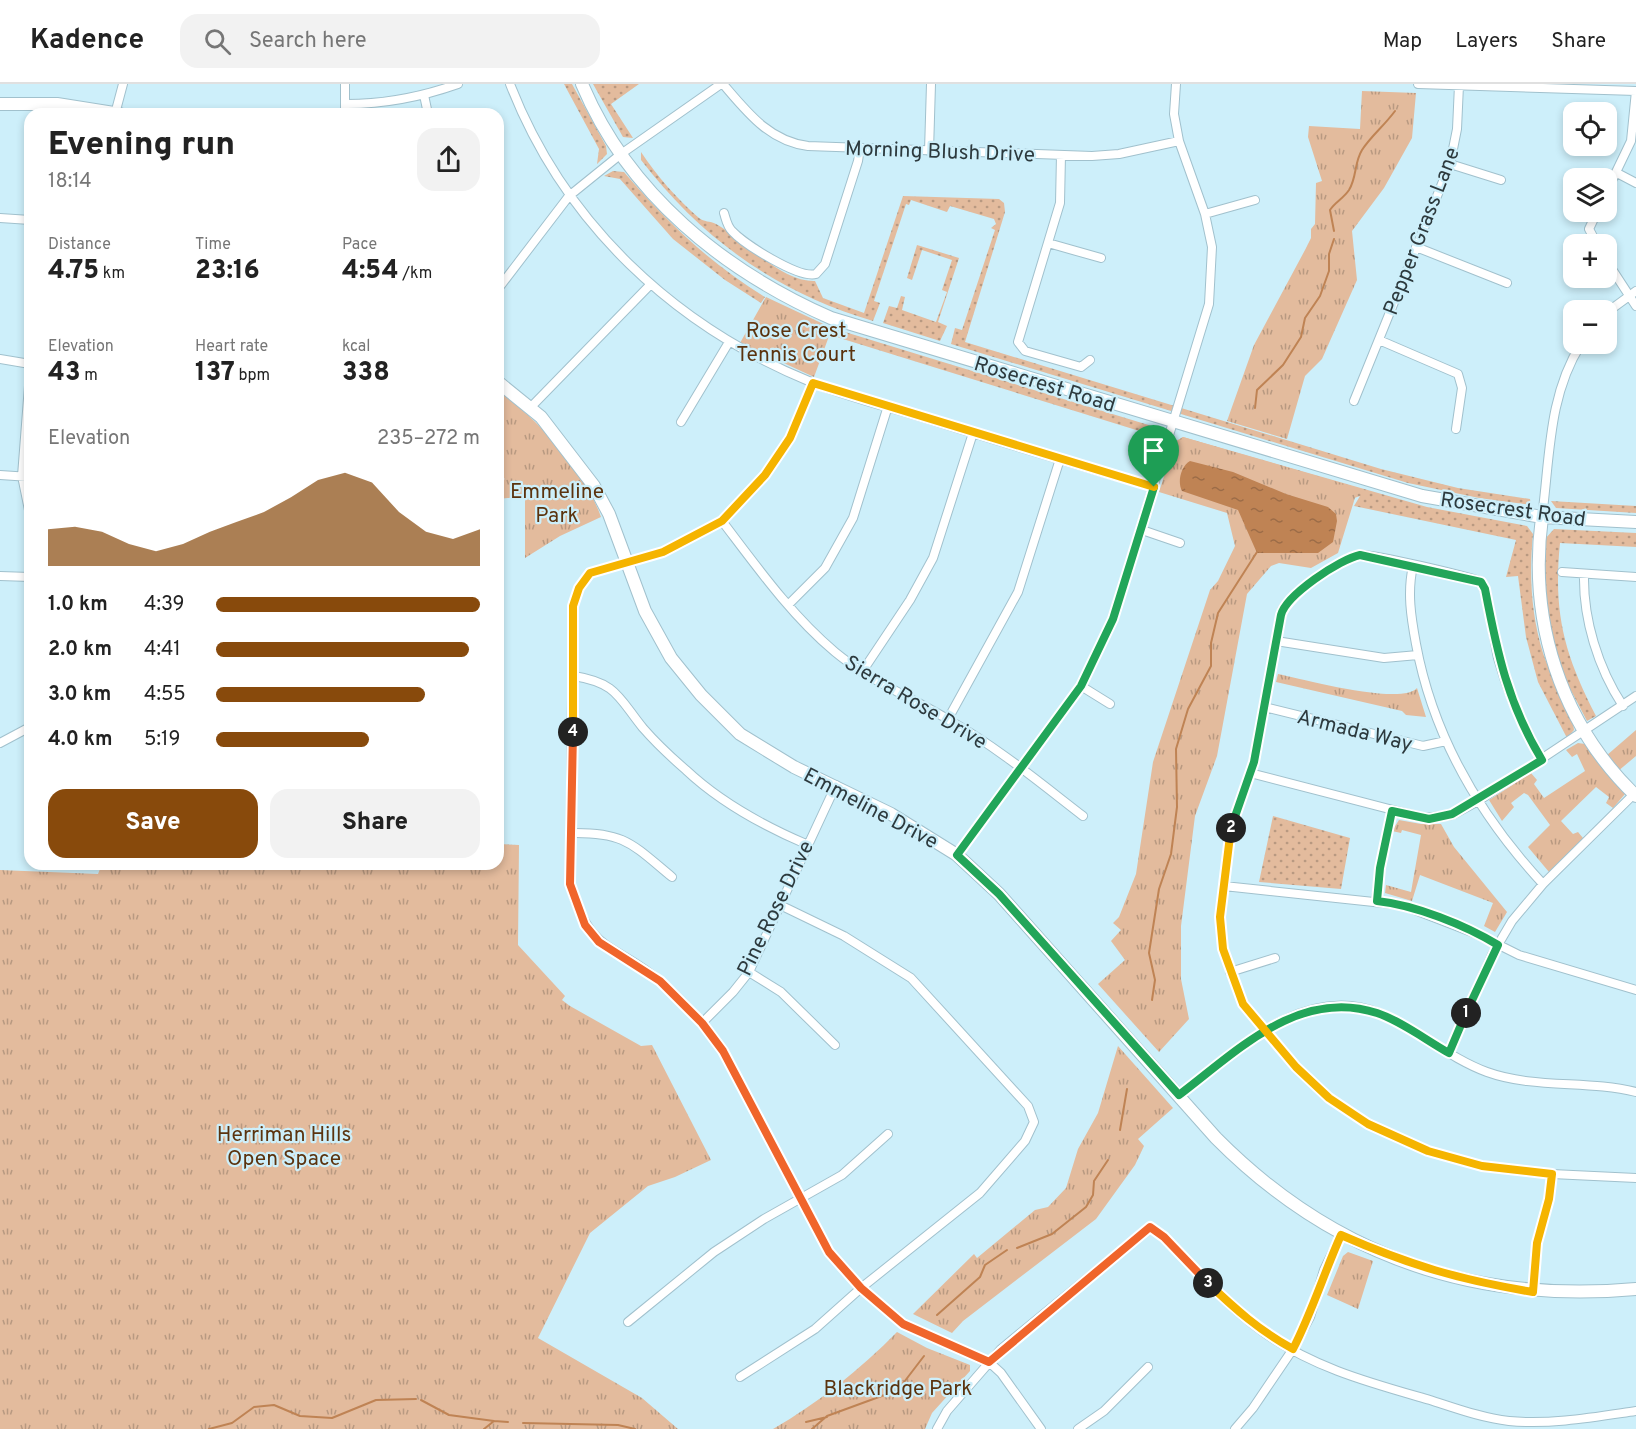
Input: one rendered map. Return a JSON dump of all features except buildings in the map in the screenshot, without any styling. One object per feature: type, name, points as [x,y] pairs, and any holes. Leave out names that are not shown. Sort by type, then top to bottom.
[{"type":"street","points":[[118,108],[123,84]]},
{"type":"street","points":[[345,84],[346,108]]},
{"type":"street","points":[[347,104],[373,104],[424,95],[458,84]]},
{"type":"street","points":[[510,84],[536,142],[569,196],[616,253],[649,285],[729,342],[813,383],[1154,487]]},
{"type":"street","name":"Rosecrest Road","points":[[582,84],[621,154],[656,197],[688,230],[724,259],[794,301],[872,331],[1422,496],[1542,517],[1636,522]]},
{"type":"street","points":[[504,281],[569,196],[621,154],[722,84]]},
{"type":"street","name":"Morning Blush Drive","points":[[722,84],[759,124],[785,141],[816,147],[1113,155],[1179,141]]},
{"type":"street","points":[[928,151],[930,84]]},
{"type":"street","points":[[957,855],[1081,686],[1113,619],[1209,304],[1212,247],[1205,214],[1179,141],[1174,114],[1176,84]]},
{"type":"street","points":[[1418,84],[1636,91],[1632,134],[1617,173],[1636,183]]},
{"type":"street","name":"Pepper Grass Lane","points":[[1354,402],[1450,164],[1457,129],[1459,85]]},
{"type":"street","points":[[424,95],[427,108]]},
{"type":"street","points":[[0,104],[57,104],[81,108]]},
{"type":"street","points":[[724,213],[734,232],[800,273],[813,275],[825,264],[858,164],[860,148]]},
{"type":"street","points":[[1061,155],[1060,203],[1018,342],[1025,351],[1081,367],[1090,360]]},
{"type":"street","points":[[1450,164],[1501,180]]},
{"type":"street","points":[[1205,214],[1255,200]]},
{"type":"street","points":[[0,218],[24,220]]},
{"type":"street","points":[[1048,243],[1101,258]]},
{"type":"street","points":[[1416,247],[1507,284]]},
{"type":"street","points":[[1617,273],[1633,293],[1636,306]]},
{"type":"street","points":[[530,408],[649,285]]},
{"type":"street","points":[[1617,305],[1633,293]]},
{"type":"street","points":[[1379,340],[1457,373],[1462,386],[1456,429]]},
{"type":"street","points":[[681,422],[729,342]]},
{"type":"street","points":[[1449,1053],[1498,945],[1519,912],[1543,884],[1635,794],[1585,731],[1560,680],[1541,616],[1537,571],[1555,404],[1562,379],[1576,354]]},
{"type":"street","points":[[0,359],[24,363]]},
{"type":"street","points":[[813,383],[790,438],[765,475],[722,521],[663,552],[590,573],[579,588],[573,606],[570,884],[585,925],[599,942],[660,981],[702,1023],[723,1051],[829,1252],[861,1288],[903,1324],[989,1362],[1001,1373],[1041,1429]]},
{"type":"street","name":"Emmeline Drive","points":[[504,387],[530,408],[571,453],[594,486],[609,514],[645,611],[671,658],[701,695],[740,734],[794,767],[836,785],[891,814],[957,855],[999,894],[1245,1167],[1341,1235],[1408,1264],[1475,1283],[1533,1292],[1583,1293],[1636,1289]]},
{"type":"street","points":[[788,605],[825,568],[853,518],[888,406]]},
{"type":"street","points":[[862,672],[910,600],[933,558],[973,433]]},
{"type":"street","points":[[948,719],[1018,592],[1060,459]]},
{"type":"street","points":[[0,475],[24,476]]},
{"type":"street","name":"Sierra Rose Drive","points":[[722,521],[788,605],[814,633],[862,672],[948,719],[1022,767],[1083,816]]},
{"type":"street","points":[[1142,530],[1180,543]]},
{"type":"street","points":[[1542,760],[1504,679],[1483,584],[1474,578],[1367,555],[1357,555],[1346,560],[1288,600],[1282,610],[1250,773],[1231,828],[1220,933],[1240,999],[1264,1031],[1296,1067],[1329,1098],[1368,1124],[1438,1154],[1482,1166],[1552,1174],[1636,1178]]},
{"type":"street","points":[[1413,566],[1409,582],[1410,600],[1418,655],[1446,741],[1478,801],[1508,845],[1543,884]]},
{"type":"street","points":[[1562,573],[1636,577]]},
{"type":"street","points":[[1584,574],[1585,598],[1593,639],[1603,668],[1623,706]]},
{"type":"street","points":[[0,576],[24,577]]},
{"type":"street","points":[[1276,641],[1384,658],[1418,655]]},
{"type":"street","points":[[574,676],[598,680],[617,692],[644,729],[687,772],[770,829],[806,844]]},
{"type":"street","points":[[1081,686],[1110,704]]},
{"type":"street","points":[[1250,773],[1392,811],[1435,818],[1458,812],[1478,801],[1636,696]]},
{"type":"street","name":"Armada Way","points":[[1264,707],[1423,746],[1434,746],[1446,741]]},
{"type":"street","points":[[0,743],[24,730]]},
{"type":"street","name":"Pine Rose Drive","points":[[702,1023],[733,992],[748,972],[806,844],[836,785]]},
{"type":"street","points":[[1377,901],[1380,868],[1392,811]]},
{"type":"street","points":[[571,833],[598,832],[628,841],[672,877]]},
{"type":"street","points":[[1224,886],[1402,905],[1477,934],[1519,956],[1636,990]]},
{"type":"street","points":[[740,1377],[815,1329],[861,1288],[980,1193],[1025,1141],[1034,1122],[1028,1106],[911,978],[844,936],[780,905]]},
{"type":"street","points":[[1230,972],[1275,958]]},
{"type":"street","points":[[748,972],[781,992],[835,1045]]},
{"type":"street","points":[[1179,1095],[1264,1031],[1290,1016],[1316,1008],[1349,1006],[1378,1013],[1488,1072],[1542,1082],[1636,1092]]},
{"type":"street","points":[[628,1322],[714,1252],[842,1175],[888,1134]]},
{"type":"street","points":[[1533,1292],[1537,1243],[1549,1199],[1552,1174]]},
{"type":"street","points":[[937,1429],[947,1411],[989,1362],[1150,1227],[1164,1237],[1235,1310],[1264,1333],[1316,1364],[1340,1374],[1508,1425],[1636,1412]]},
{"type":"street","points":[[1235,1429],[1253,1408],[1293,1349],[1310,1317],[1324,1270],[1341,1235]]},
{"type":"street","points":[[1078,1429],[1104,1411],[1148,1366]]},
{"type":"street","points":[[1591,1418],[1592,1429]]},
{"type":"green space","points":[[564,84],[572,84],[606,146],[607,154],[597,164],[599,149]]},
{"type":"green space","points":[[593,84],[639,84],[611,104],[633,138],[623,137]]},
{"type":"green space","points":[[1362,91],[1416,93],[1412,138],[1384,188],[1352,231],[1357,280],[1322,359],[1305,376],[1287,439],[1227,421],[1254,345],[1305,250],[1311,238],[1311,229],[1315,224],[1316,183],[1322,181],[1308,137],[1309,126],[1360,129]]},
{"type":"green space","points":[[641,152],[668,187],[699,218],[727,231],[776,268],[789,275],[815,281],[823,298],[864,313],[903,196],[999,199],[1004,203],[1005,212],[965,342],[1381,469],[1458,488],[1530,499],[1531,505],[1479,498],[1408,483],[951,344],[955,328],[962,330],[995,230],[991,228],[996,224],[994,219],[950,206],[947,212],[911,200],[909,205],[906,204],[874,301],[880,303],[873,321],[838,309],[773,278],[715,238],[664,188],[641,160]]},
{"type":"green space","points":[[613,171],[624,172],[689,240],[725,270],[765,297],[761,303],[725,280],[673,239],[620,179],[604,176]]},
{"type":"green space","points":[[917,245],[959,258],[938,322],[947,326],[940,341],[883,323],[889,306],[897,308],[901,296],[905,297],[902,310],[936,322],[947,292],[942,290],[952,260],[922,250],[912,280],[907,278]]},
{"type":"green space","name":"Rose Crest Tennis Court","points":[[766,297],[832,328],[814,377],[740,343]]},
{"type":"green space","points":[[832,328],[1155,427],[1163,432],[1162,438],[830,335]]},
{"type":"green space","name":"Emmeline Park","points":[[504,396],[529,416],[572,463],[584,481],[601,517],[560,536],[525,558],[525,496],[504,498]]},
{"type":"green space","points":[[1183,437],[1427,507],[1527,526],[1533,534],[1532,594],[1539,638],[1543,653],[1569,711],[1574,730],[1567,738],[1538,682],[1526,637],[1518,576],[1506,577],[1516,540],[1354,506],[1360,496],[1340,503],[1175,442]]},
{"type":"green space","points":[[1183,437],[1358,488],[1338,553],[1311,568],[1279,563],[1271,566],[1247,594],[1217,756],[1195,816],[1181,926],[1181,979],[1189,1019],[1159,1052],[1098,984],[1125,960],[1111,941],[1121,930],[1113,923],[1119,917],[1136,874],[1153,762],[1210,590],[1218,581],[1235,546],[1227,513],[1159,492],[1175,442]]},
{"type":"green space","points":[[1551,501],[1636,506],[1636,513],[1556,508]]},
{"type":"green space","points":[[1554,529],[1636,533],[1636,547],[1560,543],[1558,591],[1563,632],[1576,673],[1596,716],[1587,721],[1566,681],[1555,648],[1545,604],[1545,539]]},
{"type":"green space","points":[[1278,674],[1373,693],[1408,693],[1417,688],[1426,717],[1406,715],[1402,711],[1276,682]]},
{"type":"green space","points":[[1636,730],[1636,756],[1611,777],[1625,794],[1613,808],[1606,803],[1609,797],[1596,787],[1561,821],[1573,834],[1578,832],[1583,838],[1549,872],[1528,847],[1550,825],[1528,795],[1524,793],[1511,803],[1514,807],[1502,821],[1489,800],[1531,773],[1537,780],[1534,784],[1544,798],[1585,771],[1577,754],[1572,757],[1566,750],[1578,743],[1585,744],[1599,762]]},
{"type":"green space","points":[[1273,816],[1350,838],[1341,889],[1259,882]]},
{"type":"green space","points":[[1399,820],[1421,824],[1441,824],[1454,847],[1507,912],[1495,932],[1484,926],[1493,903],[1420,875],[1412,901],[1385,893],[1386,885],[1411,892],[1421,835],[1402,830],[1401,833],[1392,831]]},
{"type":"green space","name":"Herriman Hills Open Space","points":[[504,844],[519,845],[518,945],[565,996],[562,1000],[570,1006],[641,1046],[652,1045],[711,1160],[675,1177],[648,1186],[590,1233],[538,1338],[642,1398],[678,1429],[0,1429],[0,870],[98,874],[100,870],[504,870]]},
{"type":"green space","points":[[1118,1046],[1173,1108],[1138,1139],[1144,1146],[1135,1165],[1096,1219],[963,1321],[952,1333],[913,1314],[974,1254],[977,1258],[1035,1210],[1048,1207],[1066,1188],[1078,1149],[1098,1113]]},
{"type":"green space","points":[[1348,1252],[1373,1261],[1358,1309],[1327,1295],[1343,1256]]},
{"type":"green space","name":"Blackridge Park","points":[[897,1332],[927,1348],[970,1365],[970,1371],[932,1413],[925,1429],[773,1429],[838,1385]]},
{"type":"water","points":[[1190,461],[1233,472],[1286,494],[1328,507],[1336,514],[1337,521],[1333,542],[1318,553],[1257,553],[1238,510],[1182,491],[1181,474]]},
{"type":"waterway","points":[[1334,231],[1330,210],[1349,190],[1362,150],[1395,111]]},
{"type":"waterway","points":[[1255,408],[1257,390],[1283,365],[1301,337],[1305,318],[1320,296],[1329,271],[1329,254],[1334,239]]},
{"type":"waterway","points":[[1152,1000],[1155,980],[1149,953],[1159,889],[1171,854],[1177,807],[1176,749],[1188,709],[1211,666],[1211,643],[1218,613],[1257,552]]},
{"type":"waterway","points":[[1120,1130],[1127,1089]]},
{"type":"waterway","points":[[1017,1248],[1052,1234],[1086,1207],[1093,1195],[1094,1181],[1108,1160]]},
{"type":"waterway","points":[[937,1315],[980,1277],[985,1265],[1007,1250]]},
{"type":"waterway","points":[[812,1429],[827,1416],[898,1390],[924,1356]]},
{"type":"waterway","points":[[209,1429],[232,1423],[254,1407],[274,1405],[300,1416],[332,1418],[376,1400],[416,1399]]},
{"type":"waterway","points":[[421,1400],[449,1415],[494,1421]]},
{"type":"waterway","points":[[806,1422],[827,1417]]},
{"type":"waterway","points":[[484,1429],[494,1421],[508,1422]]},
{"type":"waterway","points":[[523,1423],[618,1425],[635,1429]]},
{"type":"route","points":[[1154,487],[813,383],[790,438],[765,475],[722,521],[663,552],[590,573],[579,588],[573,606],[570,884],[585,925],[599,942],[660,981],[702,1023],[723,1051],[829,1252],[861,1288],[903,1324],[989,1362],[1150,1227],[1164,1237],[1235,1310],[1264,1333],[1293,1349],[1310,1317],[1324,1270],[1341,1235],[1408,1264],[1475,1283],[1533,1292],[1537,1243],[1549,1199],[1552,1174],[1482,1166],[1428,1151],[1368,1124],[1329,1098],[1296,1067],[1264,1031],[1243,1004],[1237,994],[1220,933],[1231,828],[1254,762],[1282,610],[1286,603],[1291,597],[1346,560],[1360,555],[1474,578],[1481,582],[1485,589],[1494,642],[1504,679],[1542,760],[1478,801],[1452,814],[1429,819],[1392,811],[1380,868],[1377,901],[1402,905],[1483,936],[1498,945],[1449,1053],[1378,1013],[1349,1006],[1316,1008],[1290,1016],[1264,1031],[1179,1095],[999,894],[957,855],[1081,686],[1113,619],[1154,487]]}]
